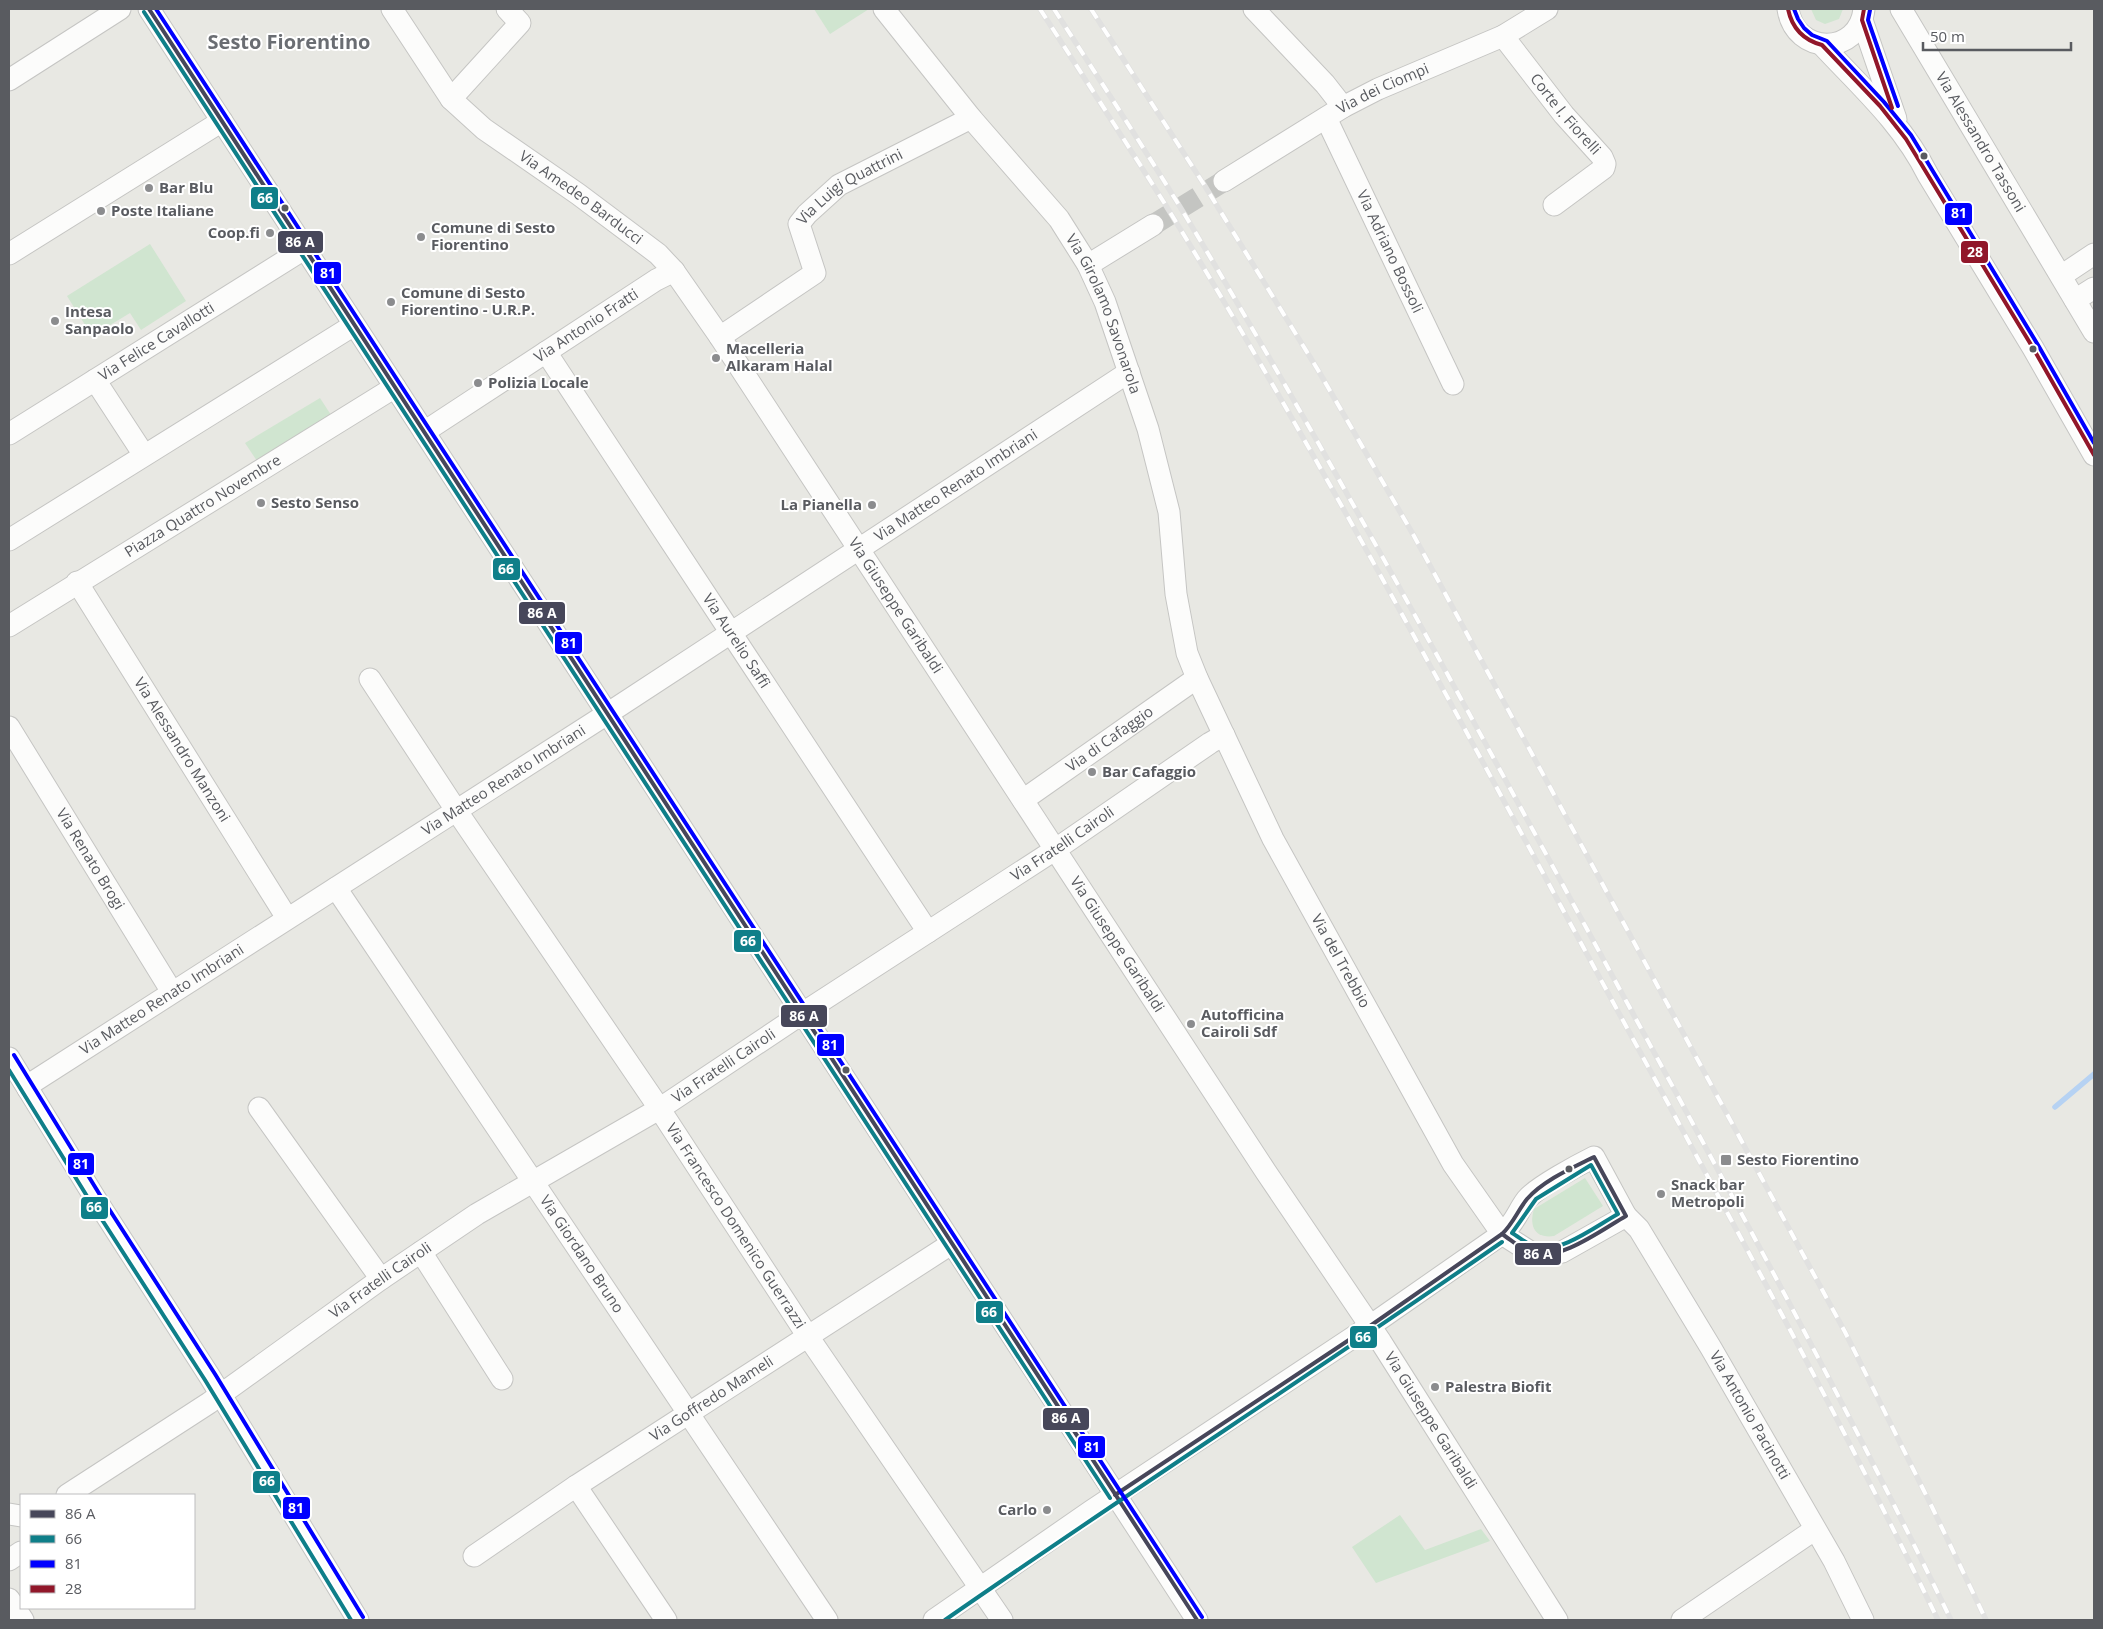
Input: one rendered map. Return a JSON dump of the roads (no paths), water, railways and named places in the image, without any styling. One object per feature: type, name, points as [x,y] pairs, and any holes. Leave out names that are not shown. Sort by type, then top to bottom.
[{"type":"street","points":[[9,80],[120,9]]},
{"type":"street","points":[[149,9],[1197,1620]]},
{"type":"street","name":"Via Amedeo Barducci","points":[[392,9],[451,99],[484,129],[578,194],[658,254],[674,271]]},
{"type":"street","points":[[451,99],[520,23],[507,9]]},
{"type":"street","name":"Via Girolamo Savonarola","points":[[884,9],[971,118],[1059,219],[1088,265],[1105,302],[1148,429],[1169,512],[1176,594],[1187,653],[1197,678]]},
{"type":"street","name":"Via Adriano Bossoli","points":[[1254,9],[1325,84],[1334,112],[1453,384]]},
{"type":"street","name":"Via dei Ciompi","points":[[1224,181],[1334,112],[1378,88],[1503,36],[1547,9]]},
{"type":"street","points":[[1788,9],[1791,21],[1798,33],[1809,41],[1822,45],[1843,41],[1858,29],[1863,14]]},
{"type":"street","name":"Via Alessandro Tassoni","points":[[1901,9],[2094,332]]},
{"type":"street","points":[[1863,14],[1899,126]]},
{"type":"street","name":"Corte l. Fiorelli","points":[[1503,36],[1564,115],[1602,157],[1605,164],[1604,168],[1554,205]]},
{"type":"street","points":[[1822,45],[1899,126],[2034,348],[2094,455]]},
{"type":"street","name":"Via Luigi Quattrini","points":[[720,337],[815,273],[799,224],[807,214],[839,185],[971,118]]},
{"type":"street","points":[[9,254],[222,121]]},
{"type":"street","points":[[1088,265],[1153,225]]},
{"type":"street","name":"Via Felice Cavallotti","points":[[9,434],[304,249]]},
{"type":"street","points":[[2061,276],[2094,254]]},
{"type":"street","name":"Via Giuseppe Garibaldi","points":[[674,271],[720,337],[1266,1172],[1370,1326],[1557,1620]]},
{"type":"street","name":"Via Antonio Fratti","points":[[424,432],[656,280],[674,271]]},
{"type":"street","points":[[2075,300],[2094,288]]},
{"type":"street","points":[[9,540],[354,325]]},
{"type":"street","name":"Via Aurelio Saffi","points":[[546,352],[928,932]]},
{"type":"street","name":"Via Matteo Renato Imbriani","points":[[28,1089],[30,1084],[607,714],[1129,372]]},
{"type":"street","points":[[95,380],[144,455]]},
{"type":"street","name":"Piazza Quattro Novembre","points":[[9,626],[77,582],[395,387]]},
{"type":"street","name":"Via Alessandro Manzoni","points":[[77,582],[287,918]]},
{"type":"street","name":"Via del Trebbio","points":[[1197,678],[1273,839],[1453,1164],[1502,1234]]},
{"type":"street","name":"Via di Cafaggio","points":[[1023,800],[1197,678]]},
{"type":"street","name":"Via Francesco Domenico Guerrazzi","points":[[370,679],[456,810],[659,1109],[808,1335],[1002,1620]]},
{"type":"street","name":"Via Renato Brogi","points":[[9,727],[172,992]]},
{"type":"street","name":"Via Fratelli Cairoli","points":[[69,1494],[221,1395],[381,1279],[477,1214],[659,1109],[1056,849],[1210,742],[1224,735]]},
{"type":"street","name":"Via Giordano Bruno","points":[[336,888],[827,1620]]},
{"type":"street","points":[[9,1058],[95,1198],[221,1395],[358,1620]]},
{"type":"street","points":[[258,1108],[381,1279]]},
{"type":"street","name":"Via Antonio Pacinotti","points":[[1502,1234],[1516,1220],[1528,1198],[1568,1170],[1594,1157],[1626,1216],[1639,1229],[1670,1278],[1814,1530],[1834,1561],[1863,1620]]},
{"type":"street","points":[[934,1620],[1115,1495],[1370,1326],[1502,1234],[1532,1253],[1548,1255],[1562,1252],[1626,1216]]},
{"type":"street","name":"Via Goffredo Mameli","points":[[474,1556],[576,1486],[951,1244]]},
{"type":"street","points":[[421,1252],[502,1379]]},
{"type":"street","points":[[576,1486],[666,1620]]},
{"type":"street","points":[[1682,1620],[1814,1530]]},
{"type":"street","points":[[9,1560],[20,1553]]},
{"type":"waterway","points":[[2055,1107],[2094,1074]]},
{"type":"tunnel","points":[[1153,225],[1224,181]]},
{"type":"railway","points":[[1040,9],[1165,204],[1221,296],[1329,483],[1767,1286],[1854,1452],[1938,1620]]},
{"type":"railway","points":[[1054,9],[1139,140],[1188,220],[1392,574],[1774,1274],[1864,1446],[1951,1620]]},
{"type":"railway","points":[[1091,9],[1203,183],[1318,370],[1414,536],[1845,1332],[1986,1620]]},
{"type":"place","name":"Bar Blu","points":[[149,188]]},
{"type":"place","name":"Poste Italiane","points":[[101,211]]},
{"type":"place","name":"Coop.fi","points":[[270,233]]},
{"type":"place","name":"Comune di Sesto Fiorentino","points":[[421,237]]},
{"type":"place","name":"Comune di Sesto Fiorentino - U.R.P.","points":[[391,302]]},
{"type":"place","name":"Intesa Sanpaolo","points":[[55,321]]},
{"type":"place","name":"Macelleria Alkaram Halal","points":[[716,358]]},
{"type":"place","name":"Polizia Locale","points":[[478,383]]},
{"type":"place","name":"Sesto Senso","points":[[261,503]]},
{"type":"place","name":"La Pianella","points":[[872,505]]},
{"type":"place","name":"Bar Cafaggio","points":[[1092,772]]},
{"type":"place","name":"Autofficina Cairoli Sdf","points":[[1191,1024]]},
{"type":"place","name":"Sesto Fiorentino","points":[[1726,1160]]},
{"type":"place","name":"Snack bar Metropoli","points":[[1661,1194]]},
{"type":"place","name":"Palestra Biofit","points":[[1435,1387]]},
{"type":"place","name":"Carlo","points":[[1047,1510]]},
{"type":"district","name":"Sesto Fiorentino","points":[[289,42]]}]
